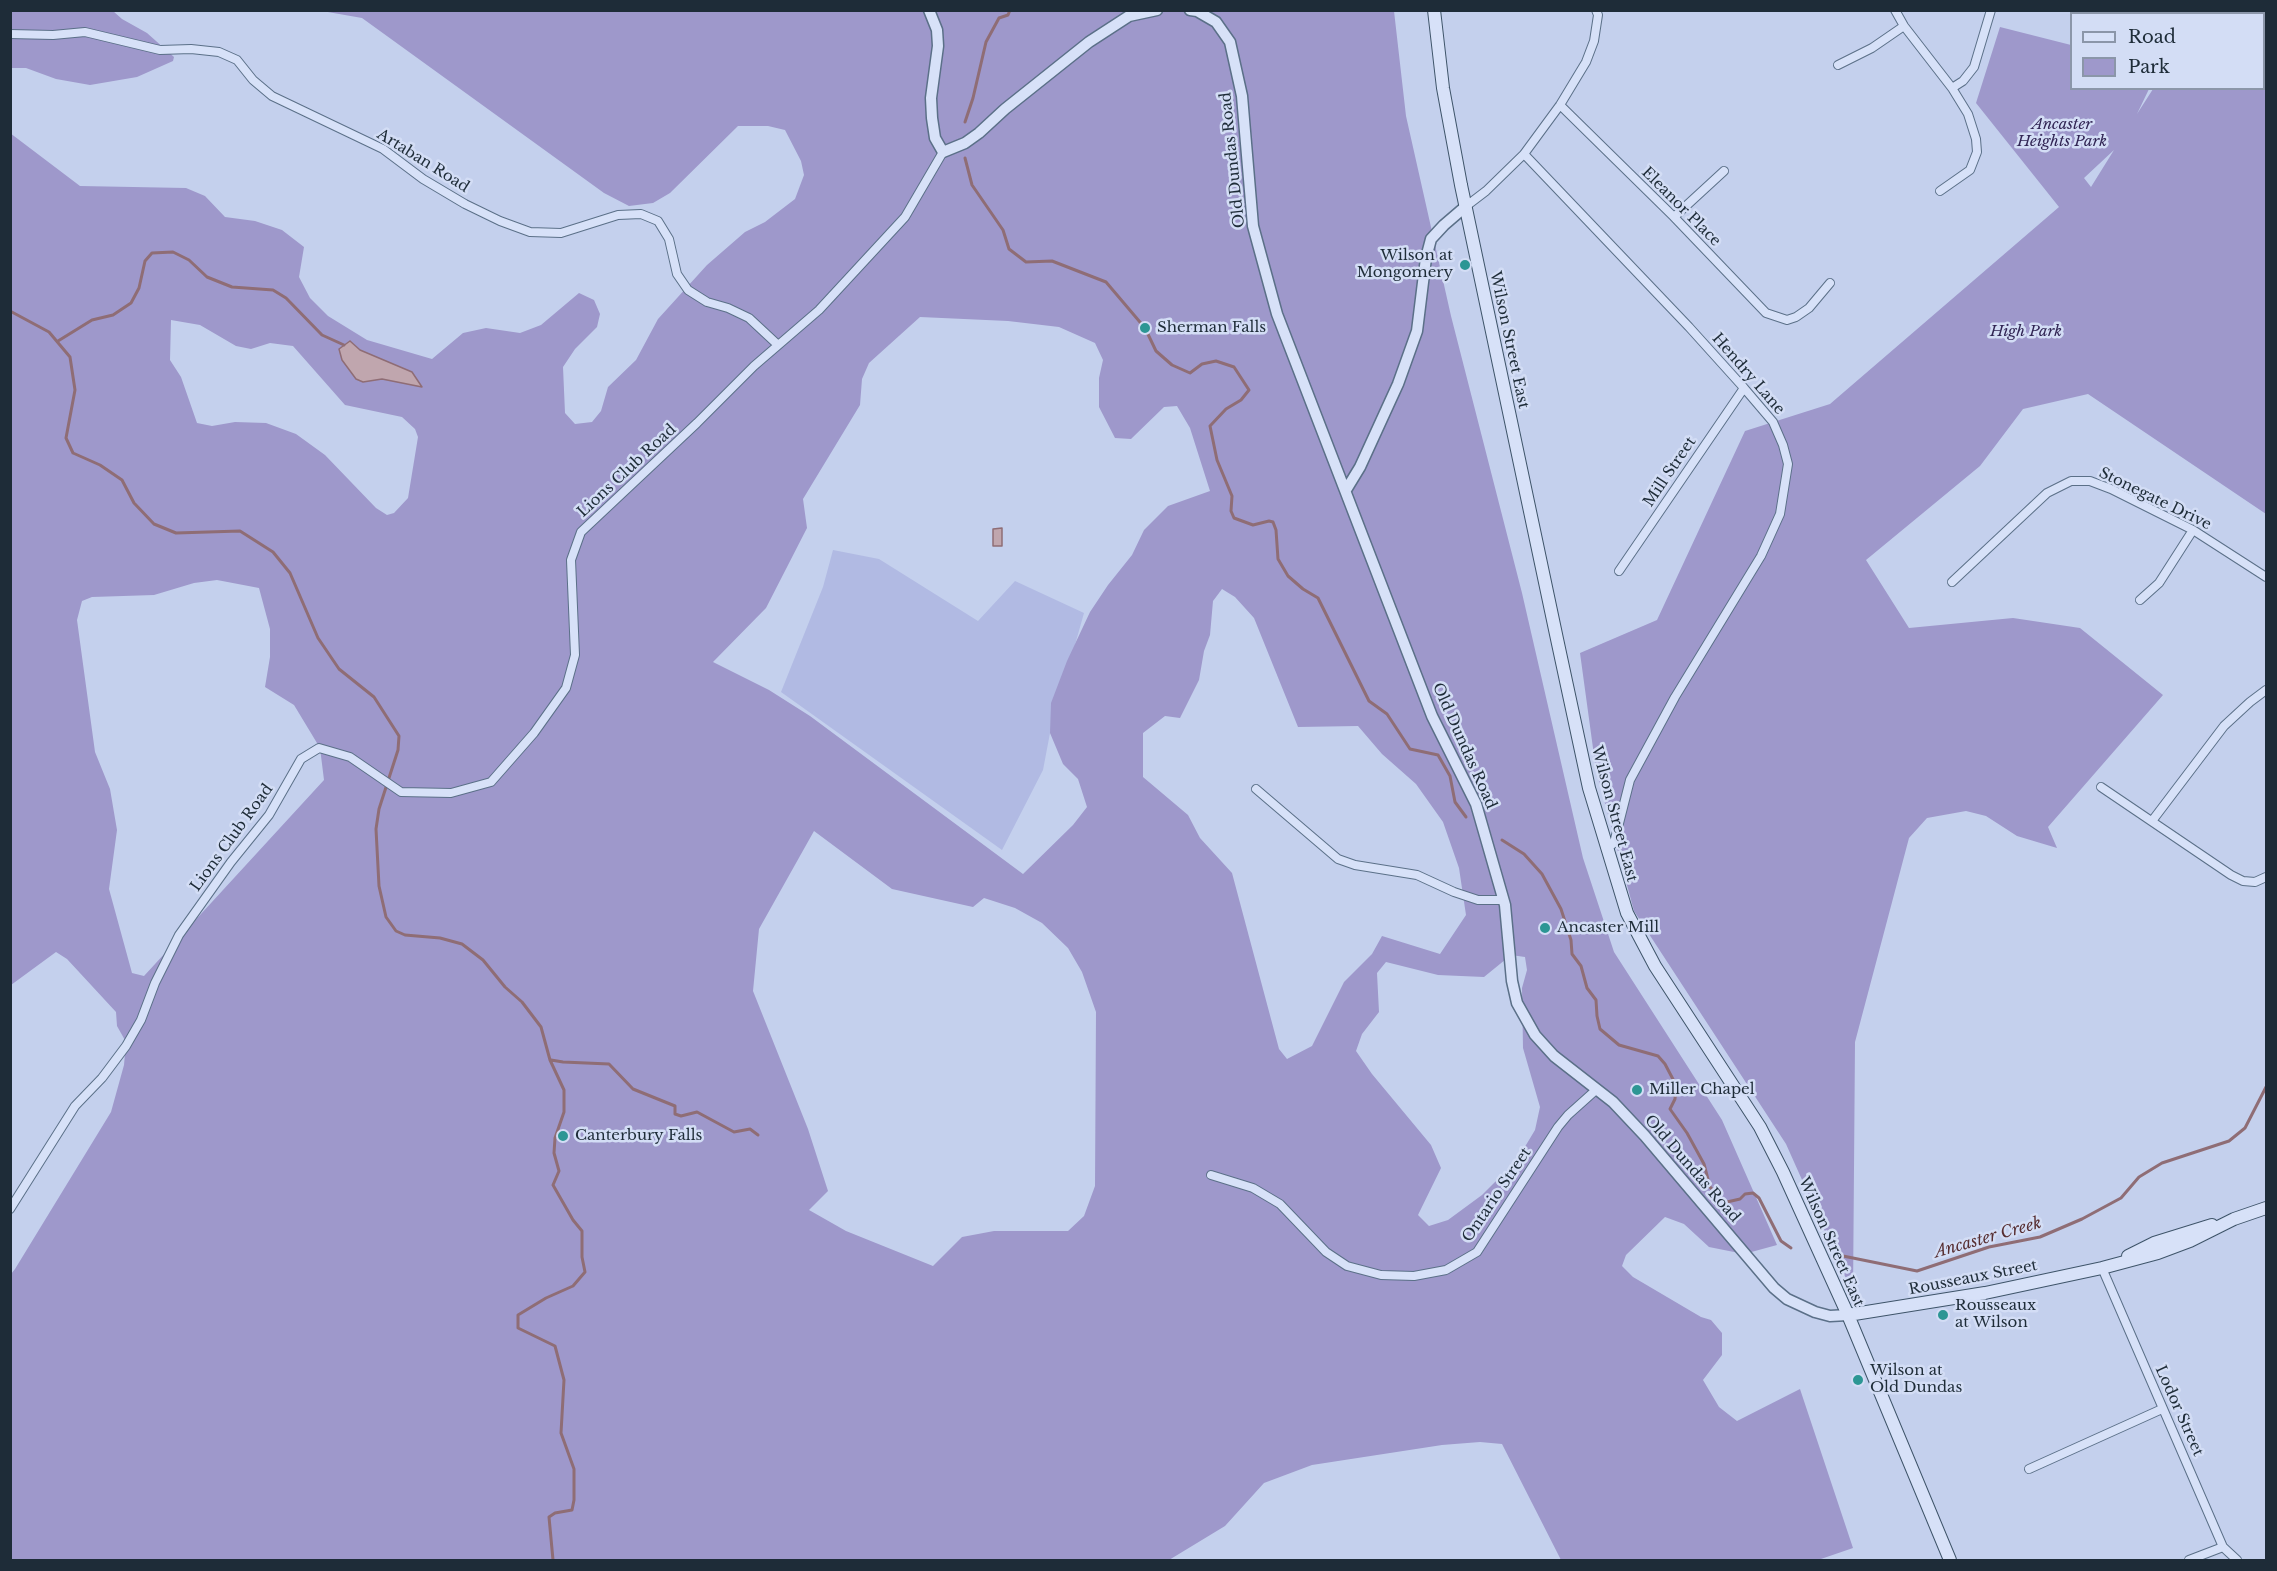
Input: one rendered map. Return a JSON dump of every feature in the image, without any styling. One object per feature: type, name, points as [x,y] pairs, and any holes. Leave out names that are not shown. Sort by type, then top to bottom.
[{"type":"main road","name":"Wilson Street East","points":[[1434,10],[1443,88],[1465,207],[1584,768],[1606,849],[1627,913],[1639,940],[1760,1127],[1848,1316],[1950,1560]]},
{"type":"main road","name":"Rousseaux Street","points":[[1848,1316],[1985,1293],[2102,1268],[2158,1253],[2190,1241],[2234,1219],[2266,1208]]},
{"type":"street","points":[[929,10],[937,30],[938,46],[931,98],[932,118],[935,138],[948,150],[965,143],[1089,42],[1129,16],[1157,10]]},
{"type":"street","name":"Old Dundas Road","points":[[1190,10],[1197,11],[1216,22],[1230,42],[1242,96],[1253,226],[1277,314],[1432,716],[1476,804],[1504,900],[1512,981],[1517,1003],[1541,1042],[1554,1056],[1612,1102],[1645,1136],[1774,1288],[1787,1299],[1815,1312],[1830,1316],[1848,1316]]},
{"type":"street","points":[[1346,490],[1360,467],[1398,384],[1417,331],[1426,258],[1431,239],[1524,154],[1560,105],[1586,62],[1594,41],[1598,15],[1596,10]]},
{"type":"street","points":[[1895,10],[1904,26],[1952,88],[1968,114],[1976,139],[1977,152],[1970,170],[1940,191]]},
{"type":"street","points":[[1952,88],[1963,81],[1974,67],[1991,10]]},
{"type":"street","points":[[1838,65],[1872,48],[1904,26]]},
{"type":"street","name":"Artaban Road","points":[[10,34],[53,35],[85,32],[160,50],[191,49],[219,52],[237,60],[253,80],[272,96],[383,149],[423,179],[465,204],[530,232],[561,232],[618,215],[641,214],[658,221],[669,239],[677,274],[688,290],[707,302],[728,308],[749,318],[778,345]]},
{"type":"street","name":"Eleanor Place","points":[[1560,105],[1674,217],[1766,313],[1787,320],[1809,308],[1830,284]]},
{"type":"street","name":"Lions Club Road","points":[[10,1209],[75,1106],[102,1078],[126,1046],[141,1020],[155,983],[179,935],[231,862],[269,815],[301,759],[319,748],[350,757],[401,792],[451,793],[491,782],[534,733],[566,688],[575,655],[571,560],[582,532],[778,345],[819,310],[905,217],[948,150]]},
{"type":"street","name":"Hendry Lane","points":[[1524,154],[1689,327],[1773,422],[1788,464],[1780,514],[1761,556],[1675,697],[1630,780],[1614,843],[1606,849]]},
{"type":"street","points":[[1674,217],[1724,171]]},
{"type":"street","name":"Mill Street","points":[[1619,571],[1744,388]]},
{"type":"street","name":"Stonegate Drive","points":[[1952,582],[2047,493],[2072,481],[2096,483],[2193,530],[2266,577]]},
{"type":"street","points":[[2140,600],[2159,583],[2193,530]]},
{"type":"street","points":[[2152,821],[2224,726],[2266,690]]},
{"type":"street","points":[[2100,787],[2243,881],[2255,882],[2266,877]]},
{"type":"street","points":[[1256,789],[1338,859],[1355,865],[1417,875],[1478,900],[1504,900]]},
{"type":"street","name":"Ontario Street","points":[[1211,1175],[1253,1188],[1280,1204],[1326,1252],[1347,1266],[1381,1275],[1414,1276],[1446,1270],[1477,1252],[1558,1127],[1597,1089]]},
{"type":"street","name":"Lodor Street","points":[[2102,1268],[2223,1547],[2237,1560]]},
{"type":"street","points":[[2029,1469],[2162,1409]]},
{"type":"street","points":[[2188,1560],[2223,1547]]},
{"type":"shaded area","points":[[350,341],[360,350],[412,372],[422,387],[382,379],[363,382],[356,379],[342,360],[339,349]]},
{"type":"shaded area","points":[[1002,528],[1002,546],[993,546],[993,529]]},
{"type":"shaded area","points":[[833,550],[879,559],[978,621],[1015,581],[1084,613],[1050,733],[1043,770],[1002,850],[781,692],[823,587]]},
{"type":"green space","points":[[2184,10],[2266,11],[2266,514],[2088,394],[2023,409],[1980,466],[1866,560],[1909,628],[2013,618],[2080,628],[2163,695],[2048,827],[2057,848],[2017,836],[1986,816],[1966,811],[1927,818],[1909,838],[1855,1042],[1853,1294],[1786,1144],[1634,911],[1596,770],[1580,653],[1657,620],[1745,431],[1830,404],[2059,207],[1976,103],[2000,27],[2070,45],[2070,90],[2149,90],[2137,114],[2152,90],[2265,90],[2265,12],[2183,12]],"holes":[[[2114,150],[2091,187],[2084,178]]]},
{"type":"green space","points":[[11,11],[113,11],[122,19],[147,33],[174,57],[173,61],[137,77],[90,85],[56,79],[26,68],[11,68]]},
{"type":"green space","points":[[322,11],[1394,11],[1406,116],[1451,316],[1522,593],[1583,858],[1614,952],[1722,1120],[1777,1245],[1744,1254],[1709,1247],[1684,1224],[1665,1217],[1626,1255],[1622,1266],[1633,1277],[1701,1317],[1711,1320],[1722,1333],[1722,1355],[1703,1380],[1719,1407],[1737,1421],[1800,1389],[1853,1548],[1818,1560],[1561,1560],[1502,1444],[1480,1442],[1442,1445],[1312,1465],[1264,1483],[1225,1526],[1169,1560],[11,1560],[11,1274],[111,1112],[124,1065],[126,1042],[117,1026],[116,1012],[67,959],[56,952],[11,985],[10,133],[80,186],[186,188],[205,196],[225,217],[255,221],[282,230],[304,247],[299,277],[310,298],[328,316],[367,340],[432,359],[463,333],[486,328],[520,333],[541,325],[579,293],[594,300],[600,314],[597,327],[575,349],[563,367],[565,413],[575,424],[592,422],[601,411],[608,387],[636,360],[658,319],[707,265],[745,232],[765,222],[795,199],[804,175],[801,161],[785,130],[768,126],[738,126],[670,193],[653,203],[629,206],[604,193],[362,18]],"holes":[[[920,317],[1008,321],[1059,327],[1095,343],[1103,360],[1099,378],[1099,407],[1115,438],[1131,439],[1164,407],[1177,406],[1190,428],[1210,491],[1168,506],[1144,530],[1132,555],[1090,612],[1067,661],[1051,703],[1050,733],[1063,764],[1078,779],[1087,807],[1073,825],[1023,874],[810,716],[769,690],[713,662],[766,608],[807,528],[803,499],[860,405],[862,379],[869,363]],[[171,320],[200,325],[236,346],[251,349],[270,343],[293,346],[345,405],[402,417],[415,429],[418,437],[408,498],[394,513],[387,515],[376,508],[325,455],[296,434],[266,423],[235,422],[212,426],[197,423],[181,377],[170,360]],[[350,341],[360,350],[422,386],[382,379],[363,382]],[[217,580],[259,588],[270,629],[270,657],[265,687],[294,705],[320,748],[324,780],[144,976],[132,973],[109,889],[117,830],[110,789],[95,752],[77,620],[82,601],[92,597],[154,595],[194,583]],[[1222,589],[1235,597],[1254,618],[1298,727],[1358,726],[1382,754],[1416,784],[1443,822],[1459,868],[1466,915],[1440,954],[1382,936],[1372,954],[1344,982],[1312,1046],[1287,1059],[1279,1049],[1232,873],[1200,838],[1188,815],[1143,777],[1143,733],[1165,716],[1180,718],[1199,680],[1204,651],[1210,635],[1213,601]],[[814,831],[892,889],[973,907],[984,898],[1015,908],[1042,923],[1068,948],[1082,972],[1096,1012],[1095,1186],[1084,1216],[1068,1231],[994,1231],[962,1237],[933,1266],[846,1231],[809,1210],[828,1191],[808,1129],[753,991],[759,929]],[[1511,955],[1525,957],[1527,970],[1522,988],[1523,1048],[1540,1107],[1535,1130],[1517,1160],[1482,1195],[1448,1220],[1429,1226],[1418,1215],[1441,1168],[1431,1145],[1372,1074],[1356,1051],[1362,1034],[1379,1012],[1377,973],[1386,962],[1438,975],[1484,977]]]},
{"type":"waterway","name":"Ancaster Creek","points":[[965,122],[986,42],[999,18],[1008,15],[1010,10]]},
{"type":"waterway","name":"Ancaster Creek","points":[[965,158],[972,185],[1003,230],[1009,249],[1026,262],[1052,261],[1106,282],[1145,328],[1156,351],[1172,365],[1190,373],[1202,364],[1216,361],[1234,367],[1249,390],[1241,400],[1226,409],[1210,426],[1217,460],[1232,496],[1231,511],[1234,518],[1253,525],[1273,522],[1276,530],[1278,559],[1288,576],[1318,598],[1369,701],[1387,714],[1410,749],[1438,755],[1450,776],[1455,802],[1466,817]]},
{"type":"waterway","points":[[58,341],[92,320],[113,315],[131,303],[139,288],[145,261],[152,253],[173,252],[189,260],[207,277],[232,287],[273,290],[286,298],[322,335],[344,345]]},
{"type":"waterway","points":[[10,311],[49,332],[70,357],[75,390],[66,438],[73,453],[100,465],[122,480],[134,503],[154,524],[176,533],[240,531],[273,552],[290,573],[318,638],[339,669],[374,697],[399,736],[398,750],[379,809],[376,829],[379,886],[386,917],[396,931],[405,935],[440,938],[462,944],[483,960],[505,987],[522,1002],[541,1027],[550,1060],[564,1090],[564,1112],[555,1138],[554,1153],[559,1171],[553,1185],[582,1231],[582,1257],[585,1272],[573,1286],[546,1298],[518,1315],[518,1328],[555,1346],[564,1380],[561,1433],[574,1469],[574,1500],[572,1510],[555,1513],[549,1517],[553,1560]]},
{"type":"waterway","name":"Ancaster Creek","points":[[1502,840],[1524,854],[1542,874],[1561,909],[1571,940],[1572,954],[1581,966],[1587,988],[1596,1000],[1600,1029],[1619,1045],[1658,1056],[1665,1064],[1676,1085],[1675,1099],[1670,1109],[1687,1133],[1704,1164],[1710,1187],[1727,1202],[1753,1193],[1759,1198],[1781,1241],[1791,1248]]},
{"type":"waterway","points":[[551,1060],[609,1064],[633,1089],[675,1106],[675,1114],[681,1116],[697,1112],[734,1132],[750,1129],[758,1135]]},
{"type":"waterway","name":"Ancaster Creek","points":[[1843,1256],[1917,1271],[1989,1247],[2040,1237],[2082,1219],[2121,1198],[2139,1177],[2162,1163],[2229,1141],[2245,1128],[2266,1087]]},
{"type":"place","name":"Wilson at Mongomery","points":[[1465,265]]},
{"type":"place","name":"Sherman Falls","points":[[1145,328]]},
{"type":"place","name":"Ancaster Mill","points":[[1545,928]]},
{"type":"place","name":"Miller Chapel","points":[[1637,1090]]},
{"type":"place","name":"Canterbury Falls","points":[[563,1136]]},
{"type":"place","name":"Rousseaux at Wilson","points":[[1943,1315]]},
{"type":"place","name":"Wilson at Old Dundas","points":[[1858,1380]]},
{"type":"park label","name":"Ancaster Heights Park","points":[[2062,134]]},
{"type":"park label","name":"High Park","points":[[2026,332]]}]
